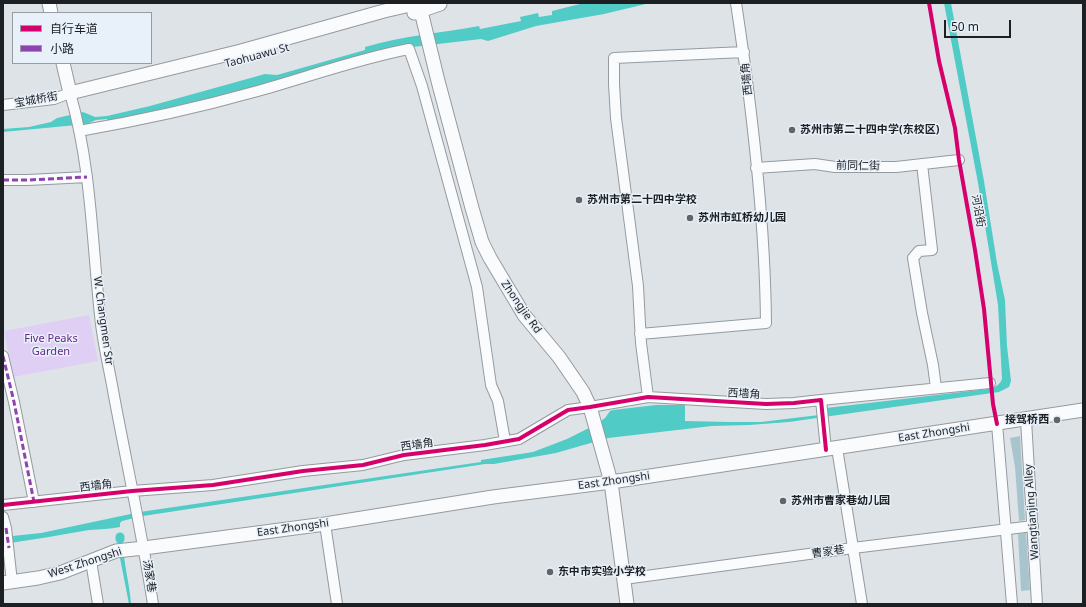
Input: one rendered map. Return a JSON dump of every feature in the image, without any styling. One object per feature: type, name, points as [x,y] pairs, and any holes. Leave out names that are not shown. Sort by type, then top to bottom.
[{"type":"main road","name":"Taohuawu St","points":[[72,101],[236,62],[420,9],[445,4]]},
{"type":"main road","name":"Taohuawu St","points":[[72,101],[384,7],[420,9]]},
{"type":"main road","name":"Zhongjie Rd","points":[[420,9],[482,242],[524,315],[559,357],[583,392],[592,412],[611,482],[628,604]]},
{"type":"main road","points":[[63,64],[72,101]]},
{"type":"main road","name":"East Zhongshi","points":[[144,548],[325,524],[493,497],[611,482],[1026,420],[1083,410]]},
{"type":"main road","name":"West Zhongshi","points":[[8,583],[60,573],[116,551],[144,548]]},
{"type":"street","name":"西墙角","points":[[640,334],[766,322],[766,272],[744,52],[736,3]]},
{"type":"street","points":[[78,129],[175,112],[252,93],[380,54],[409,49],[422,86],[477,287],[491,385],[498,401],[504,441]]},
{"type":"street","points":[[648,397],[640,334],[638,286],[616,118],[614,58],[744,52]]},
{"type":"street","name":"宝城桥街","points":[[3,106],[54,99],[72,101]]},
{"type":"street","name":"W. Changmen Str","points":[[72,101],[87,177],[101,325],[144,548]]},
{"type":"street","name":"前同仁街","points":[[756,168],[815,164],[881,167],[959,160]]},
{"type":"street","points":[[922,164],[932,250],[919,251],[913,258],[936,388]]},
{"type":"street","points":[[3,180],[87,177]]},
{"type":"street","points":[[3,356],[14,402],[34,502]]},
{"type":"street","name":"西墙角","points":[[3,505],[132,491],[213,485],[303,471],[363,465],[404,455],[519,439],[568,410],[592,412],[648,397],[766,404],[822,402],[990,383]]},
{"type":"street","points":[[822,402],[823,419],[853,548],[862,604]]},
{"type":"street","name":"Wangtianjing Alley","points":[[1026,420],[1037,604]]},
{"type":"street","points":[[997,424],[1012,604]]},
{"type":"street","points":[[3,518],[9,548],[8,583]]},
{"type":"street","points":[[325,524],[337,604]]},
{"type":"street","name":"曹家巷","points":[[624,579],[853,548],[1033,526]]},
{"type":"street","name":"汤家巷","points":[[144,548],[154,604]]},
{"type":"street","points":[[91,561],[98,604]]},
{"type":"green space","name":"Five Peaks Garden","points":[[89,315],[98,361],[13,377],[4,331]]},
{"type":"water","points":[[584,3],[650,3],[604,14],[536,26],[488,41],[481,39],[404,48],[253,91],[108,122],[107,119],[96,120],[87,124],[3,132],[3,129],[29,127],[83,112],[95,117],[107,116],[150,106],[265,74],[277,75],[365,50],[365,47],[379,43],[407,37],[479,26],[480,29],[521,21],[520,17],[538,13],[539,17],[552,15],[552,11]]},
{"type":"water","points":[[944,3],[951,3],[984,181],[997,263],[1005,300],[1007,346],[1011,381],[1009,387],[999,392],[789,422],[712,426],[608,438],[556,453],[494,464],[485,464],[143,516],[122,521],[120,523],[120,527],[89,530],[3,544],[3,537],[41,533],[140,512],[481,462],[481,460],[533,452],[567,439],[597,424],[605,418],[610,411],[613,410],[656,405],[685,405],[685,421],[761,422],[819,415],[818,409],[982,390],[996,386],[1002,379],[998,305],[978,183]]},
{"type":"water","points":[[124,556],[131,604],[129,604],[120,558]]},
{"type":"building","points":[[1020,436],[1025,520],[1019,521],[1015,467],[1010,438]]},
{"type":"building","points":[[1026,533],[1030,590],[1021,591],[1018,534]]},
{"type":"marked path","points":[[3,180],[87,177]]},
{"type":"marked path","points":[[3,356],[14,402],[34,502]]},
{"type":"marked path","points":[[6,528],[9,548]]},
{"type":"cycle path","name":"河沿街","points":[[929,3],[939,61],[955,128],[959,160],[975,250],[984,309],[993,404],[997,424]]},
{"type":"cycle path","points":[[3,505],[132,491],[213,485],[303,471],[363,465],[404,455],[485,445],[519,439],[568,410],[648,397],[766,404],[821,400],[826,450]]},
{"type":"place","name":"苏州市第二十四中学(东校区)","points":[[792,130]]},
{"type":"place","name":"苏州市第二十四中学校","points":[[579,200]]},
{"type":"place","name":"苏州市虹桥幼儿园","points":[[690,218]]},
{"type":"place","name":"接驾桥西","points":[[1057,420]]},
{"type":"place","name":"苏州市曹家巷幼儿园","points":[[783,501]]},
{"type":"place","name":"东中市实验小学校","points":[[550,572]]}]
